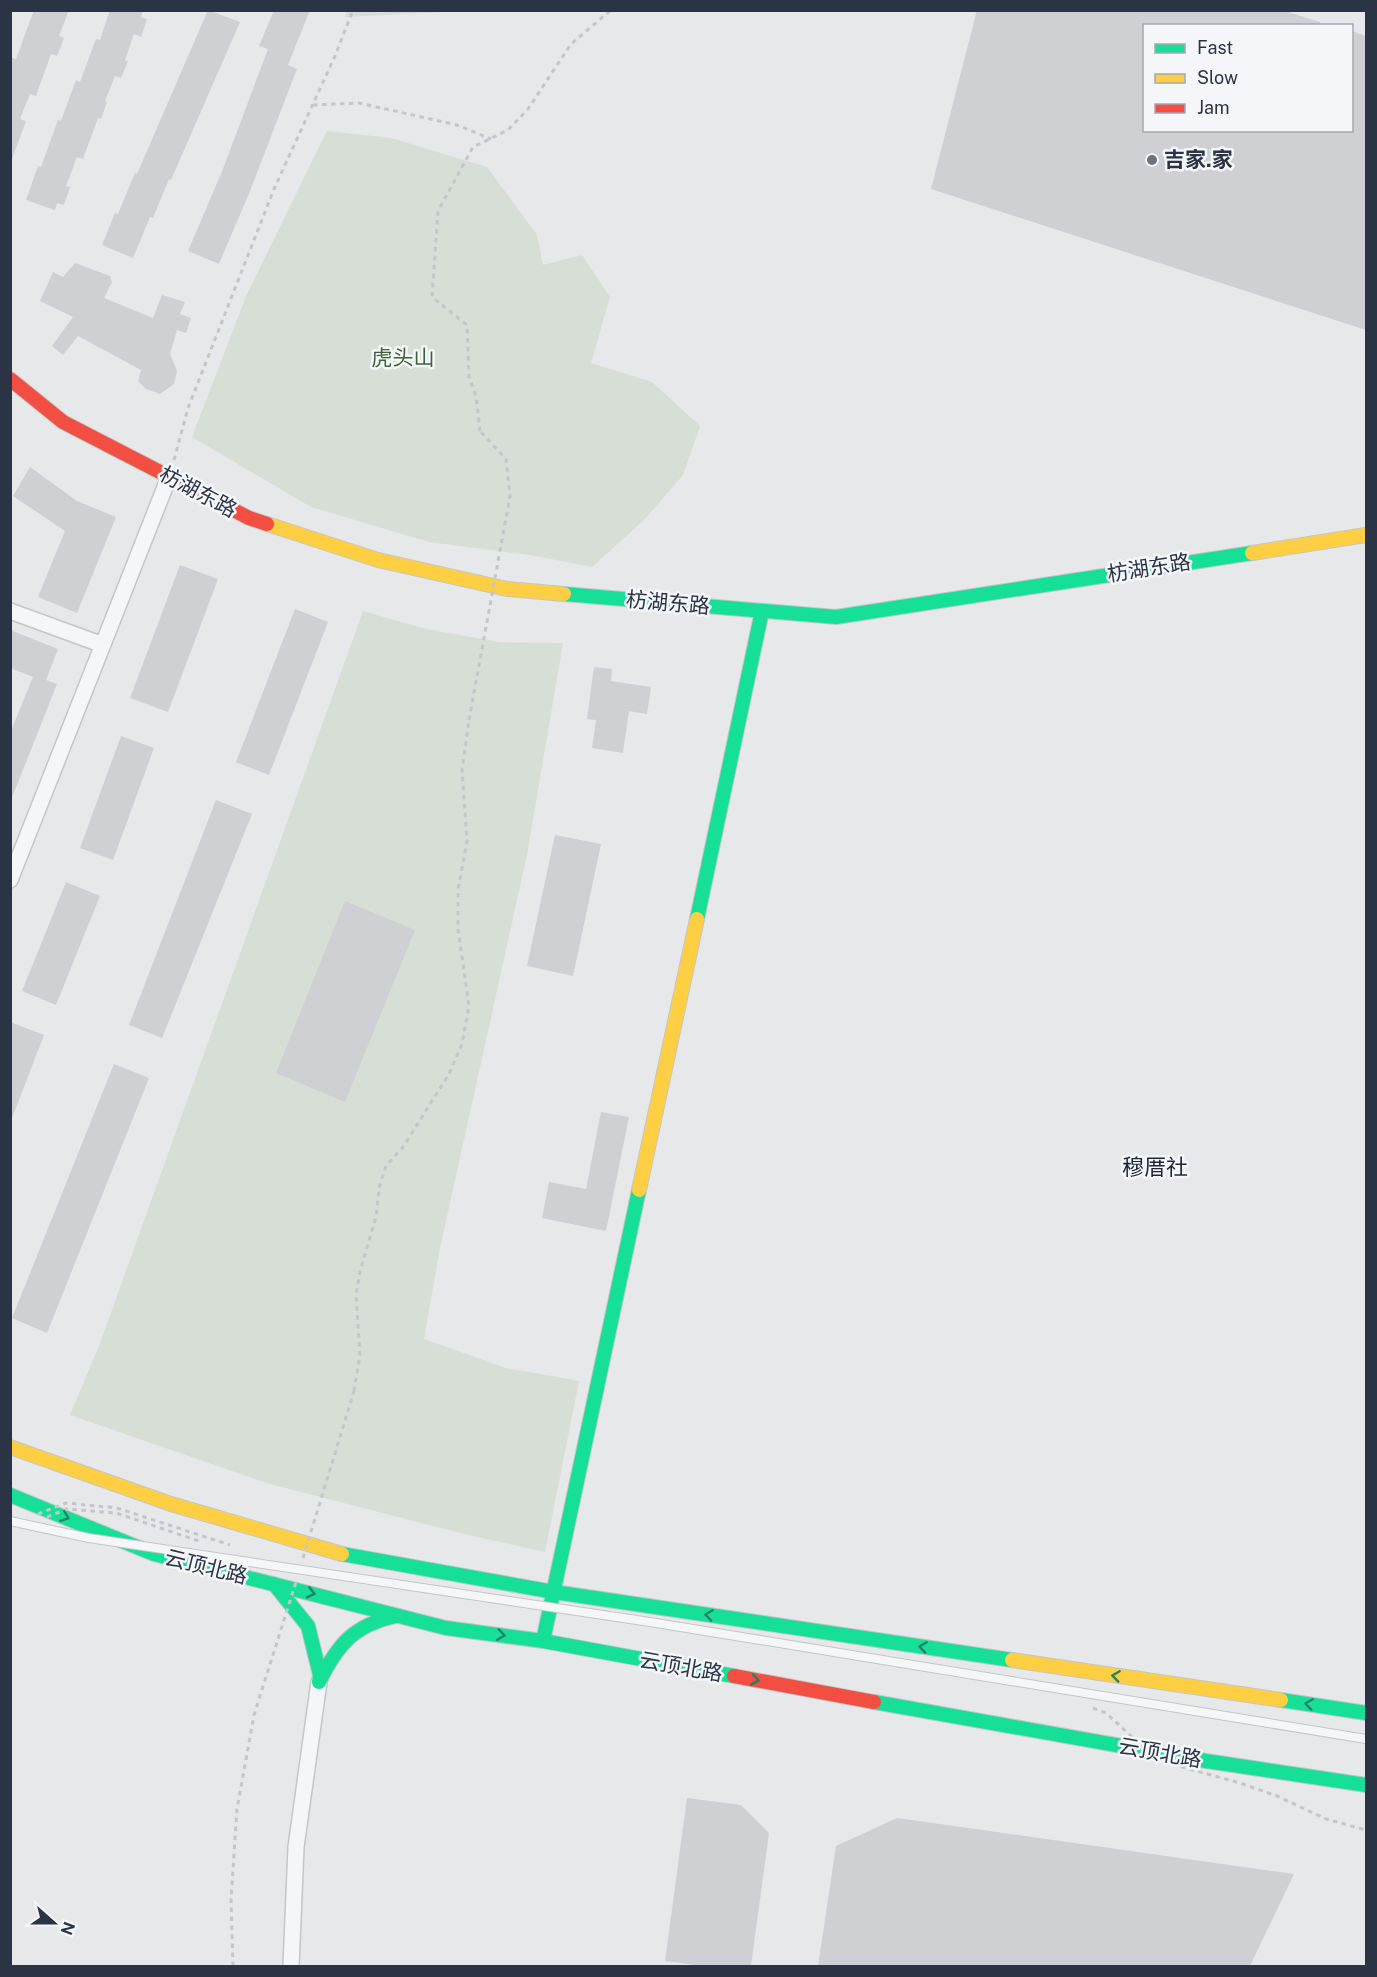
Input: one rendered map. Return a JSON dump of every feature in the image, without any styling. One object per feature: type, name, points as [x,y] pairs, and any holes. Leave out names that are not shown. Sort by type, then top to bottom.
[{"type":"main road","name":"枋湖东路","points":[[10,379],[63,422],[249,518],[378,560],[507,589],[836,617],[1366,534]]},
{"type":"main road","points":[[543,1641],[762,611]]},
{"type":"main road","points":[[10,1447],[171,1504],[329,1552],[554,1592],[1366,1713]]},
{"type":"main road","name":"云顶北路","points":[[10,1495],[154,1554],[446,1628],[543,1641],[1206,1761],[1366,1785]]},
{"type":"main road","points":[[274,1584],[308,1626],[320,1675],[319,1682]]},
{"type":"main road","points":[[319,1682],[336,1650],[357,1631],[380,1619],[399,1616]]},
{"type":"street","points":[[10,880],[169,477]]},
{"type":"street","points":[[10,611],[103,645]]},
{"type":"street","points":[[291,1966],[296,1848],[319,1682]]},
{"type":"lane","points":[[10,1521],[89,1538],[639,1620],[1366,1739]]},
{"type":"path","points":[[169,477],[193,397],[274,189],[335,56],[353,10]]},
{"type":"path","points":[[302,1564],[354,1391],[360,1354],[356,1295],[360,1271],[376,1217],[379,1188],[386,1166],[403,1147],[449,1074],[462,1044],[469,1006],[458,929],[458,890],[467,841],[462,770],[510,496],[506,459],[480,431],[476,396],[469,377],[466,325],[432,297],[438,211],[472,147],[508,130],[528,109],[571,44],[611,10]]},
{"type":"path","points":[[313,105],[359,103],[457,125],[491,139]]},
{"type":"path","points":[[41,1519],[67,1509],[116,1513],[202,1542]]},
{"type":"path","points":[[233,1966],[231,1900],[237,1809],[254,1715],[297,1579]]},
{"type":"green space","points":[[347,10],[460,11],[345,17]]},
{"type":"green space","name":"虎头山","points":[[327,131],[391,138],[487,167],[537,235],[543,265],[582,255],[610,297],[591,363],[652,382],[700,426],[683,475],[644,520],[592,567],[530,555],[429,542],[311,507],[192,437],[247,294]]},
{"type":"green space","points":[[363,611],[426,629],[499,642],[563,643],[527,855],[440,1248],[424,1339],[506,1368],[579,1381],[545,1552],[464,1534],[270,1484],[70,1415],[99,1346]]},
{"type":"building","points":[[34,10],[69,10],[59,36],[64,38],[57,56],[51,54],[36,96],[30,94],[20,119],[26,121],[12,159],[10,159],[10,57],[16,59]]},
{"type":"building","points":[[110,10],[143,10],[141,17],[147,19],[141,37],[134,34],[125,60],[128,61],[121,78],[115,76],[101,119],[98,118],[83,159],[77,157],[66,186],[70,187],[64,205],[57,203],[55,210],[26,200],[58,120],[61,121],[76,80],[80,82],[96,39],[100,40]]},
{"type":"building","points":[[208,10],[240,22],[171,180],[169,179],[153,218],[150,217],[133,258],[102,245],[115,213],[118,214],[135,173],[137,174]]},
{"type":"building","points":[[274,10],[310,10],[288,65],[297,69],[219,264],[188,251],[223,169],[268,49],[259,46]]},
{"type":"building","name":"吉家.家","points":[[977,10],[1282,10],[1320,22],[1320,24],[1143,24],[1143,132],[1353,132],[1353,31],[1366,36],[1366,330],[931,189]]},
{"type":"building","points":[[75,263],[110,276],[112,282],[104,298],[153,318],[162,295],[185,302],[180,314],[191,318],[186,333],[177,330],[170,354],[177,371],[174,384],[160,394],[146,389],[138,381],[141,370],[78,336],[63,355],[52,346],[73,317],[40,301],[53,272],[63,277]]},
{"type":"building","points":[[30,467],[77,501],[116,517],[77,613],[38,597],[65,531],[13,496]]},
{"type":"building","points":[[180,565],[218,579],[168,712],[130,698]]},
{"type":"building","points":[[295,609],[328,622],[269,775],[236,762]]},
{"type":"building","points":[[10,630],[58,649],[46,680],[57,684],[11,800],[10,733],[33,677],[10,668]]},
{"type":"building","points":[[594,667],[612,669],[611,681],[651,687],[647,714],[629,711],[623,753],[592,748],[596,720],[587,719]]},
{"type":"building","points":[[121,736],[154,748],[113,860],[80,848]]},
{"type":"building","points":[[216,800],[252,814],[162,1038],[129,1025]]},
{"type":"building","points":[[555,835],[601,844],[573,976],[527,966]]},
{"type":"building","points":[[66,882],[100,896],[56,1005],[22,991]]},
{"type":"building","points":[[345,901],[415,930],[345,1102],[276,1073]]},
{"type":"building","points":[[10,1022],[44,1035],[12,1118],[10,1118]]},
{"type":"building","points":[[114,1064],[149,1078],[47,1333],[12,1318]]},
{"type":"building","points":[[601,1112],[629,1117],[606,1231],[542,1218],[549,1182],[586,1189]]},
{"type":"building","points":[[687,1798],[741,1805],[769,1833],[751,1966],[703,1966],[665,1961]]},
{"type":"building","points":[[897,1818],[1294,1874],[1250,1966],[818,1966],[836,1846]]},
{"type":"traffic: fast","points":[[564,594],[836,617],[1252,553]]},
{"type":"traffic: fast","points":[[697,919],[762,611]]},
{"type":"traffic: fast","points":[[543,1641],[639,1190]]},
{"type":"traffic: fast","points":[[10,1495],[154,1554],[446,1628],[543,1641],[734,1676]]},
{"type":"traffic: fast","points":[[342,1554],[554,1592],[1012,1660]]},
{"type":"traffic: fast","points":[[274,1584],[308,1626],[320,1675],[319,1682]]},
{"type":"traffic: fast","points":[[319,1682],[333,1657],[349,1638],[369,1625],[396,1616]]},
{"type":"traffic: fast","points":[[1281,1700],[1366,1713]]},
{"type":"traffic: fast","points":[[874,1702],[1206,1761],[1366,1785]]},
{"type":"traffic: slow","points":[[267,524],[378,560],[507,589],[564,594]]},
{"type":"traffic: slow","points":[[1252,553],[1366,535]]},
{"type":"traffic: slow","points":[[639,1190],[697,919]]},
{"type":"traffic: slow","points":[[10,1447],[171,1504],[342,1554]]},
{"type":"traffic: slow","points":[[1012,1660],[1281,1700]]},
{"type":"traffic: jam","points":[[10,379],[63,422],[249,518],[267,524]]},
{"type":"traffic: jam","points":[[734,1676],[874,1702]]},
{"type":"place","name":"吉家.家","points":[[1152,160]]},
{"type":"district","name":"穆厝社","points":[[1155,1167]]}]
